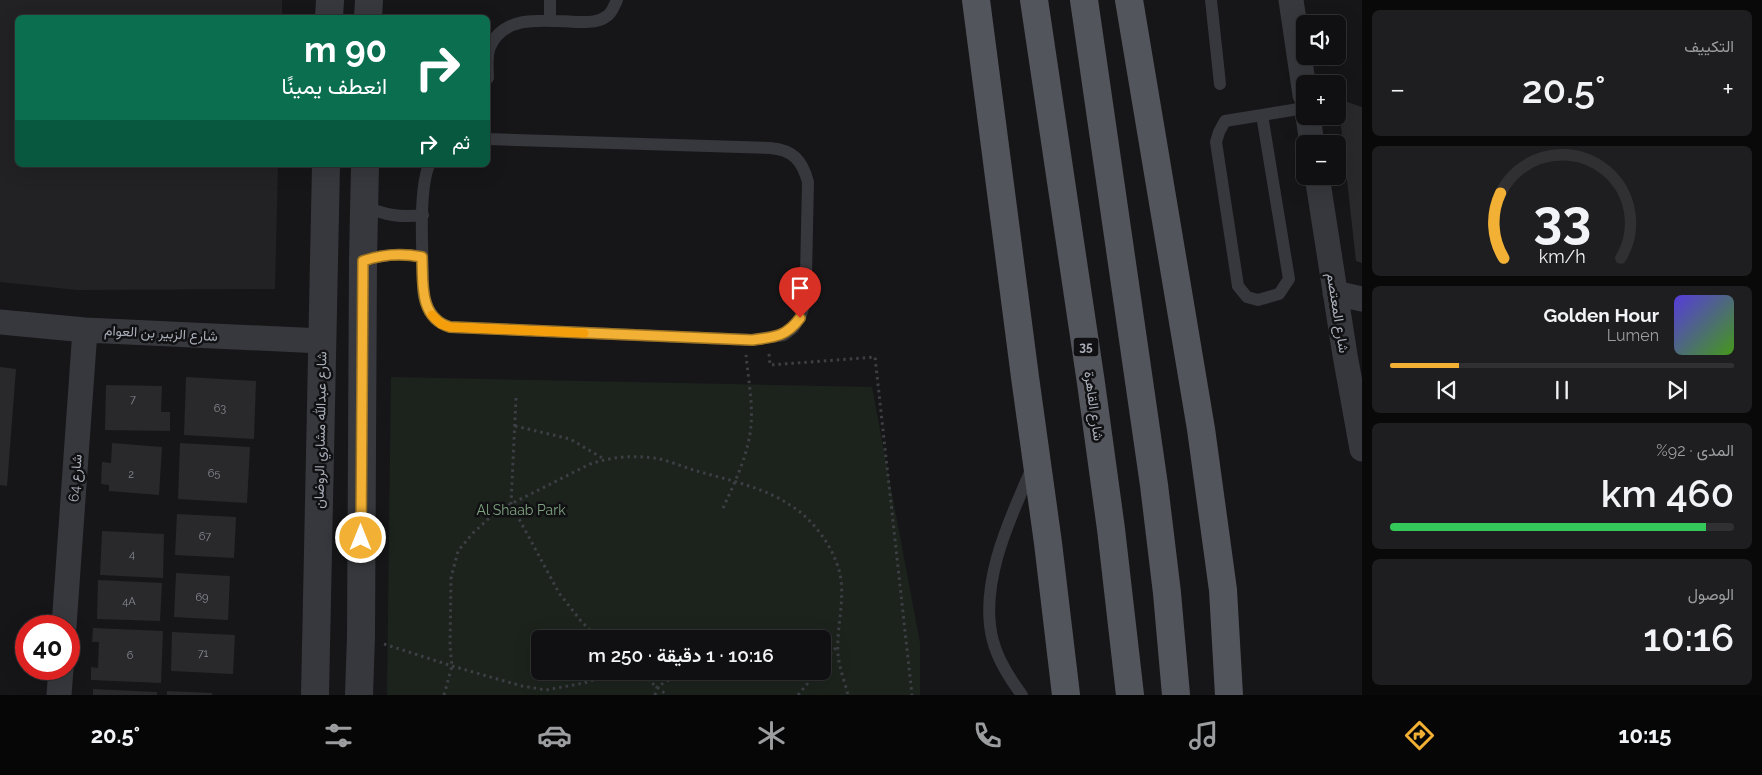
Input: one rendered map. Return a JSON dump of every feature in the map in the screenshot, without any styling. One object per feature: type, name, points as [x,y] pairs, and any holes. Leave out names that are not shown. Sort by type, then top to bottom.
[{"type":"main road","points":[[976,0],[1037,457],[1066,695]]},
{"type":"main road","name":"شارع القاهرة","points":[[1034,0],[1093,393],[1130,695]]},
{"type":"main road","points":[[1084,0],[1154,485],[1167,593],[1176,695]]},
{"type":"main road","points":[[1129,0],[1202,438],[1223,590],[1228,695]]},
{"type":"street","points":[[329,15],[330,0]]},
{"type":"street","points":[[368,15],[369,0]]},
{"type":"street","points":[[1291,0],[1302,75]]},
{"type":"street","name":"شارع عبدالله مشاري الروضان","points":[[315,695],[326,167]]},
{"type":"street","points":[[359,695],[365,167]]},
{"type":"street","name":"شارع المعتصم","points":[[1318,185],[1335,293],[1353,357],[1362,449]]},
{"type":"street","points":[[1335,293],[1362,298]]},
{"type":"street","name":"شارع الزبير بن العوام","points":[[0,322],[86,330],[322,340]]},
{"type":"street","name":"شارع 64","points":[[65,615],[86,330]]},
{"type":"street","points":[[59,695],[60,680]]},
{"type":"lane","points":[[550,0],[550,21]]},
{"type":"lane","points":[[490,48],[495,38],[504,29],[524,21],[593,22],[608,16],[617,0]]},
{"type":"lane","points":[[1211,0],[1220,84]]},
{"type":"lane","points":[[1262,115],[1288,279],[1279,294],[1258,300],[1247,297],[1238,286],[1216,142],[1219,132],[1226,121],[1262,115],[1296,109]]},
{"type":"lane","points":[[428,167],[424,186],[423,215],[422,257],[424,298],[427,308],[441,324],[450,327],[745,340],[784,335],[793,328],[800,318],[803,308],[806,275],[808,182],[799,162],[791,153],[770,148],[490,139]]},
{"type":"lane","points":[[364,206],[393,216],[423,215]]},
{"type":"lane","points":[[363,261],[377,256],[392,254],[408,254],[422,257]]},
{"type":"lane","points":[[1022,695],[1002,665],[993,641],[989,612],[991,584],[1001,547],[1037,457]]},
{"type":"path","points":[[768,338],[770,365],[875,357],[912,695]]},
{"type":"path","points":[[722,508],[735,482],[747,448],[752,424],[745,340]]},
{"type":"path","points":[[516,398],[511,504],[559,592],[590,630]]},
{"type":"path","points":[[515,426],[570,439],[604,459]]},
{"type":"path","points":[[444,695],[452,666],[450,646],[451,578],[458,551],[473,533],[497,511],[590,464],[604,459],[623,456],[655,458],[764,492],[790,504],[808,520],[826,542],[837,563],[841,580],[843,599],[839,627],[838,656],[848,695]]},
{"type":"path","points":[[361,636],[452,666],[522,686],[546,690],[594,680]]},
{"type":"path","points":[[831,654],[839,644]]},
{"type":"path","points":[[648,680],[667,695]]},
{"type":"path","points":[[655,695],[657,687],[670,680]]},
{"type":"path","points":[[798,695],[810,680]]},
{"type":"shaded area","points":[[0,0],[282,0],[282,15],[15,15],[15,167],[278,167],[275,289],[77,290],[0,282]]},
{"type":"green space","name":"Al Shaab Park","points":[[391,377],[872,387],[920,643],[920,695],[387,695]]},
{"type":"building","points":[[1346,102],[1362,107],[1362,263],[1356,261],[1346,171],[1346,135],[1342,135],[1341,125],[1346,125]]},
{"type":"building","points":[[0,367],[16,369],[7,486],[0,485]]},
{"type":"building","points":[[186,377],[256,381],[254,439],[184,435]]},
{"type":"building","points":[[106,385],[162,386],[161,412],[170,412],[170,431],[105,430]]},
{"type":"building","points":[[112,443],[162,447],[159,495],[109,491],[109,485],[101,484],[102,462],[111,463]]},
{"type":"building","points":[[180,443],[250,447],[247,503],[178,499]]},
{"type":"building","points":[[177,514],[236,517],[234,558],[175,555]]},
{"type":"building","points":[[102,531],[164,534],[163,578],[100,575]]},
{"type":"building","points":[[176,573],[230,576],[228,620],[174,617]]},
{"type":"building","points":[[98,580],[162,583],[160,621],[97,619]]},
{"type":"building","points":[[93,628],[163,631],[161,683],[91,680],[91,667],[98,668],[99,642],[92,642]]},
{"type":"building","points":[[172,632],[235,635],[233,674],[171,671]]},
{"type":"building","points":[[93,689],[157,692],[157,695],[93,695]]},
{"type":"building","points":[[167,691],[212,693],[212,695],[167,695]]},
{"type":"slow traffic","points":[[432,315],[441,324],[450,327],[584,333]]},
{"type":"route","points":[[361,538],[363,261],[377,256],[392,254],[408,254],[422,257],[424,298],[427,308],[441,324],[450,327],[752,340],[784,335],[793,328],[800,318]]}]
